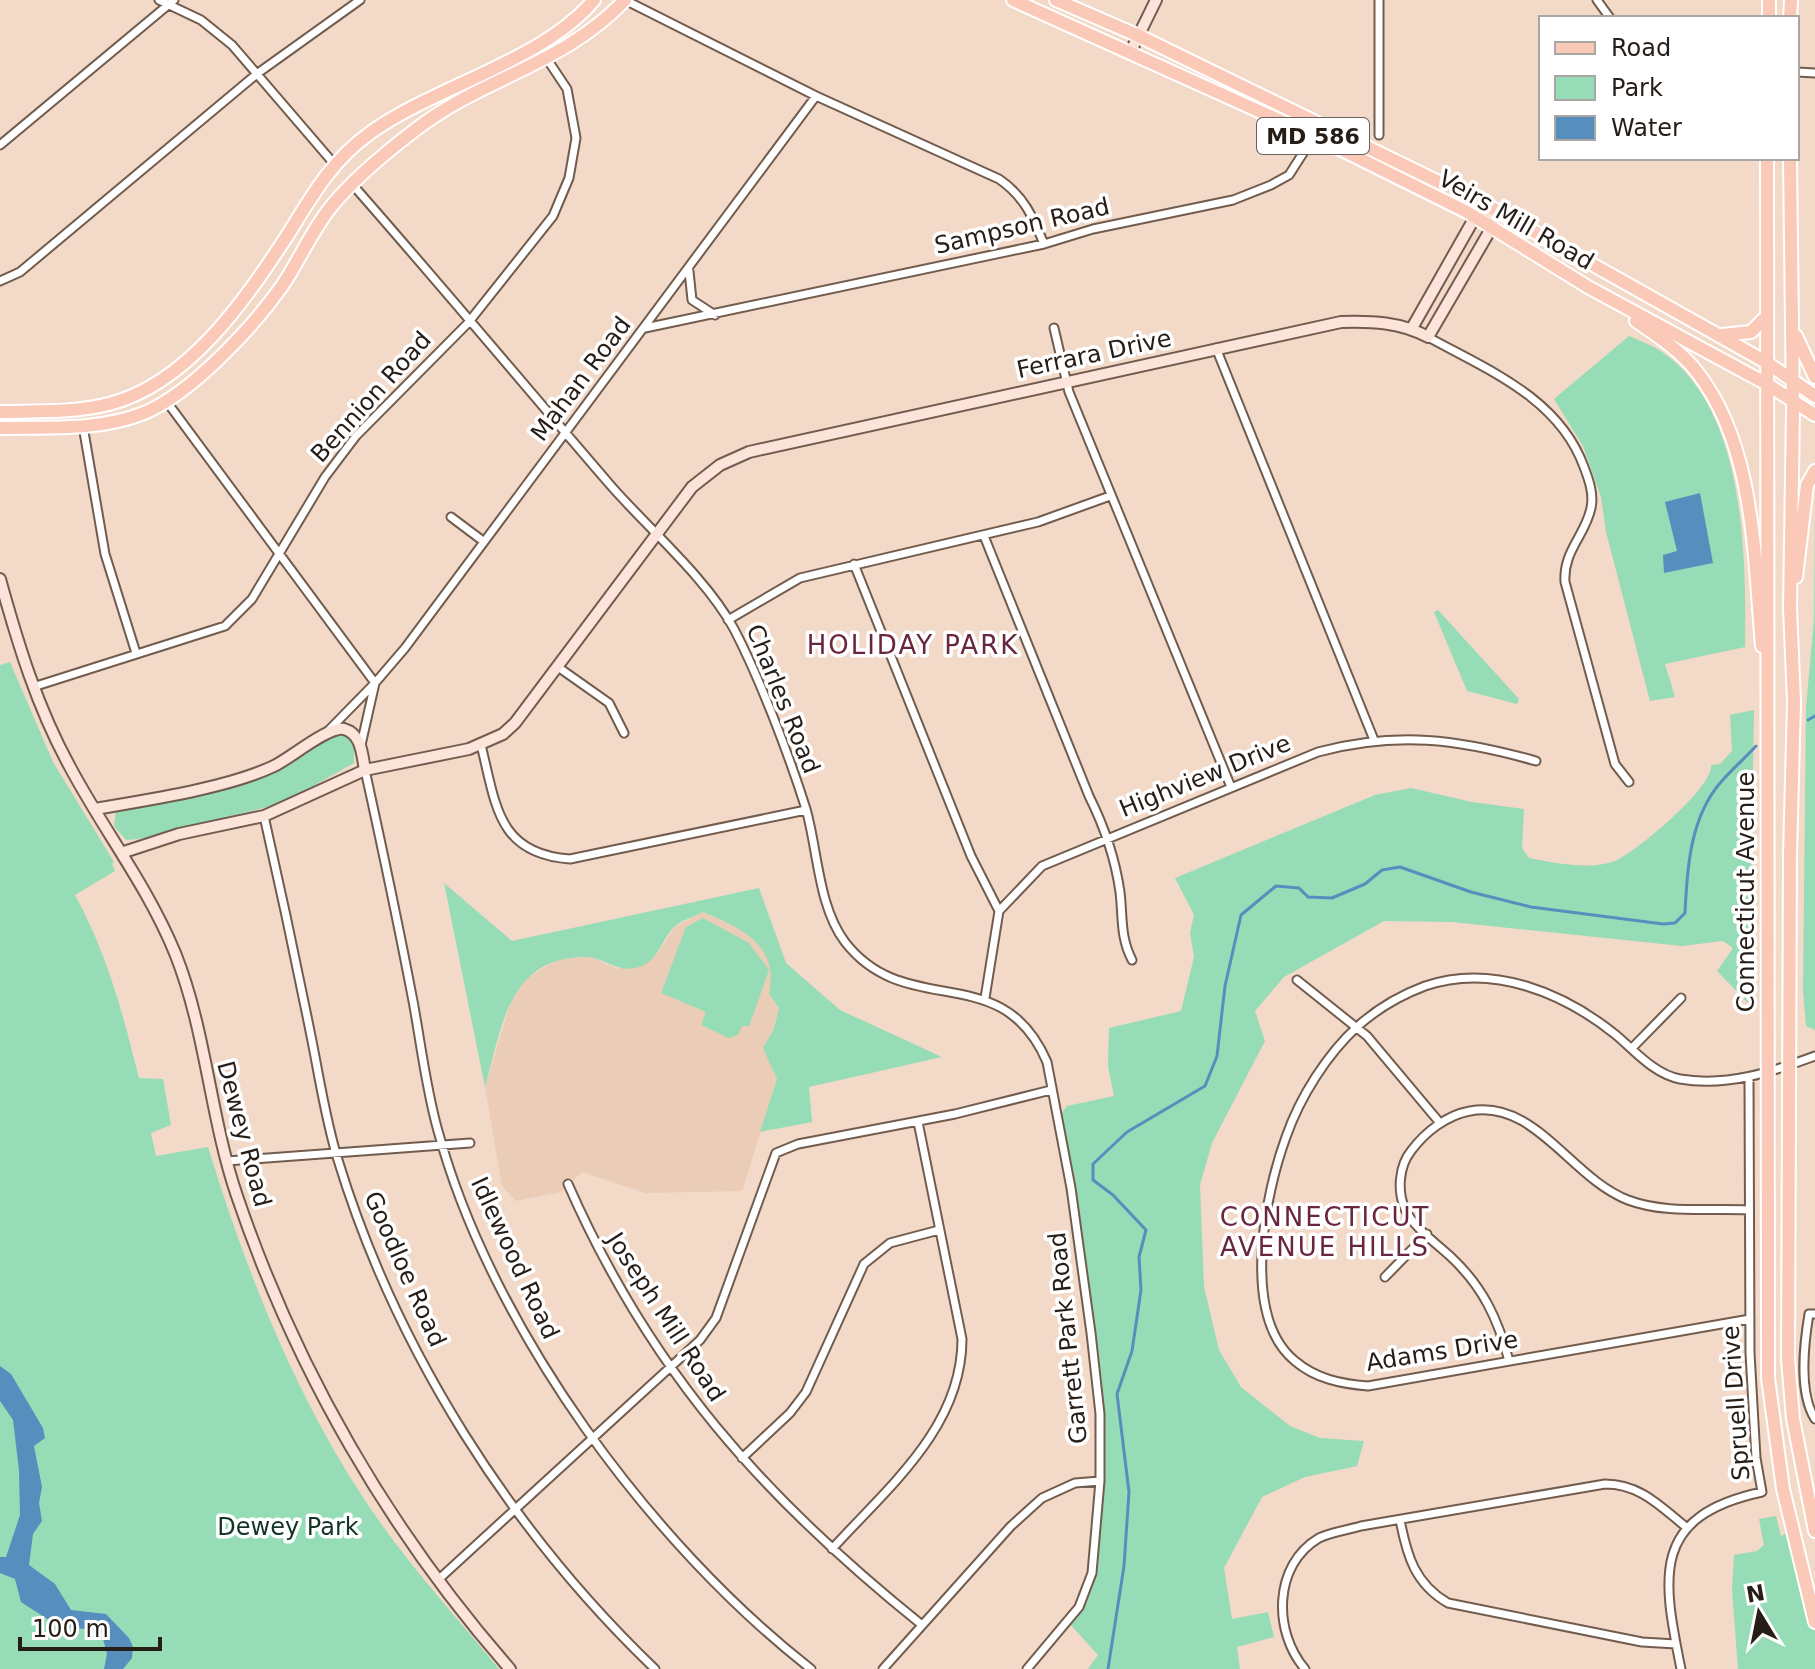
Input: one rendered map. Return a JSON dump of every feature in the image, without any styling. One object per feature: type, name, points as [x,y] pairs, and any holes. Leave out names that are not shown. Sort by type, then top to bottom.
[{"type":"main road","points":[[0,412],[79,409],[110,404],[142,392],[174,370],[256,284],[317,184],[370,134],[439,92],[556,34],[594,0]]},
{"type":"main road","points":[[0,428],[83,426],[118,421],[167,402],[224,349],[281,286],[329,210],[352,184],[416,129],[463,100],[547,59],[601,25],[625,0]]},
{"type":"main road","name":"Veirs Mill Road","points":[[1013,0],[1314,136],[1475,217],[1588,287],[1765,383],[1815,415]]},
{"type":"main road","name":"Veirs Mill Road","points":[[1056,0],[1139,36],[1492,208],[1766,362],[1815,396]]},
{"type":"main road","name":"Connecticut Avenue","points":[[1767,160],[1768,1378],[1783,1489],[1815,1622]]},
{"type":"main road","name":"Connecticut Avenue","points":[[1790,160],[1793,402],[1790,608],[1794,702],[1788,1359],[1793,1419],[1815,1531]]},
{"type":"main road","points":[[1588,287],[1673,346],[1697,371],[1726,421],[1742,477],[1747,508],[1769,725]]},
{"type":"main road","points":[[1793,315],[1797,339],[1815,377]]},
{"type":"main road","points":[[1716,334],[1747,333],[1767,316]]},
{"type":"main road","points":[[1790,608],[1804,535],[1807,485],[1815,471]]},
{"type":"street","points":[[0,281],[20,272],[258,73],[360,0]]},
{"type":"street","points":[[625,0],[816,96],[999,179],[1014,189],[1031,211],[1044,244]]},
{"type":"street","points":[[1131,51],[1156,0]]},
{"type":"street","points":[[1379,0],[1379,135]]},
{"type":"street","points":[[0,145],[167,1],[201,20],[232,45],[335,165]]},
{"type":"street","name":"Bennion Road","points":[[32,687],[136,653],[190,640],[225,626],[252,599],[325,477],[356,436],[468,323],[553,216],[569,178],[576,138],[567,89],[547,59]]},
{"type":"street","name":"Mahan Road","points":[[95,809],[260,772],[291,758],[329,730],[405,648],[689,271],[816,96]]},
{"type":"street","name":"Sampson Road","points":[[644,328],[1044,244],[1093,229],[1233,200],[1289,175],[1314,136]]},
{"type":"street","name":"Charles Road","points":[[352,184],[468,323],[728,620],[806,810],[830,912],[856,956],[891,979],[985,998],[1013,1014],[1031,1033],[1047,1062],[1051,1090]]},
{"type":"street","points":[[1412,328],[1475,217],[1492,208],[1492,227],[1428,337]]},
{"type":"street","points":[[689,271],[692,300],[715,315]]},
{"type":"street","name":"Ferrara Drive","points":[[365,770],[481,745],[515,723],[692,487],[720,465],[749,452],[1216,348],[1341,322],[1372,321],[1412,328],[1541,403],[1562,425],[1582,462],[1592,496],[1591,510],[1564,566],[1565,582],[1615,764],[1629,782]]},
{"type":"street","points":[[1054,328],[1065,380],[1231,787]]},
{"type":"street","points":[[1216,348],[1374,740]]},
{"type":"street","points":[[167,402],[278,555],[363,661],[375,683]]},
{"type":"street","points":[[83,426],[105,554],[136,653]]},
{"type":"street","points":[[728,620],[800,578],[984,536],[1075,511],[1110,496]]},
{"type":"street","points":[[451,517],[483,541]]},
{"type":"street","points":[[984,536],[1089,796],[1109,837],[1121,895],[1124,944],[1132,960]]},
{"type":"street","points":[[854,564],[971,856],[999,911],[985,998]]},
{"type":"street","name":"Dewey Road","points":[[0,579],[32,687],[68,764],[124,852],[160,917],[180,966],[227,1161],[266,1274],[315,1382],[376,1492],[510,1669]]},
{"type":"street","points":[[558,667],[609,703],[624,733]]},
{"type":"street","name":"Mahan Road","points":[[365,770],[361,745],[375,683]]},
{"type":"street","points":[[329,730],[342,729],[353,734],[361,745]]},
{"type":"street","name":"Highview Drive","points":[[999,911],[1042,866],[1318,752],[1374,740],[1439,740],[1481,746],[1536,761]]},
{"type":"street","points":[[481,745],[499,815],[509,833],[526,849],[545,857],[570,859],[806,810]]},
{"type":"street","points":[[124,852],[179,834],[264,816],[365,770]]},
{"type":"street","name":"Idlewood Road","points":[[365,770],[444,1147],[466,1212],[498,1281],[539,1355],[593,1438],[646,1507],[718,1586],[811,1669]]},
{"type":"street","name":"Goodloe Road","points":[[264,816],[336,1153],[364,1236],[420,1353],[460,1426],[515,1509],[591,1601],[655,1669]]},
{"type":"street","name":"Adams Drive","points":[[1750,1319],[1368,1386],[1329,1380],[1295,1362],[1273,1329],[1267,1311],[1262,1257],[1275,1171],[1304,1097],[1329,1060],[1357,1027],[1386,1004],[1427,986],[1489,978],[1544,991],[1570,1003],[1632,1048],[1656,1070],[1679,1079],[1749,1079],[1769,1069],[1815,1056]]},
{"type":"street","points":[[1297,980],[1357,1027],[1440,1123]]},
{"type":"street","points":[[1632,1048],[1681,998]]},
{"type":"street","name":"Spruell Drive","points":[[1686,1527],[1704,1511],[1727,1500],[1762,1492],[1755,1444],[1750,1319],[1749,1079]]},
{"type":"street","points":[[439,1579],[700,1340],[716,1318],[776,1153],[798,1144],[918,1122],[1051,1090]]},
{"type":"street","name":"Garrett Park Road","points":[[1027,1669],[1079,1607],[1092,1573],[1100,1481],[1100,1414],[1091,1333],[1071,1188],[1051,1090]]},
{"type":"street","points":[[1509,1361],[1499,1321],[1485,1296],[1405,1208],[1400,1173],[1410,1152],[1440,1123],[1461,1112],[1486,1108],[1508,1112],[1523,1120],[1582,1173],[1628,1200],[1669,1209],[1748,1210]]},
{"type":"street","points":[[832,1549],[940,1425],[959,1374],[962,1339],[918,1122]]},
{"type":"street","points":[[227,1161],[470,1143]]},
{"type":"street","name":"Joseph Mill Road","points":[[568,1184],[592,1239],[669,1368],[742,1458],[797,1519],[922,1625]]},
{"type":"street","points":[[742,1458],[790,1413],[806,1392],[864,1264],[890,1243],[939,1230]]},
{"type":"street","points":[[1385,1277],[1427,1234]]},
{"type":"street","points":[[1812,1314],[1806,1389],[1815,1419]]},
{"type":"street","points":[[883,1669],[1011,1526],[1042,1498],[1075,1483],[1100,1481]]},
{"type":"street","points":[[1305,1669],[1288,1644],[1282,1615],[1285,1583],[1293,1566],[1321,1537],[1605,1484],[1623,1484],[1645,1493],[1686,1527],[1667,1570],[1681,1669]]},
{"type":"street","points":[[1400,1520],[1407,1556],[1418,1577],[1434,1595],[1448,1603],[1642,1642],[1676,1644]]},
{"type":"shaded area","points":[[703,912],[738,928],[756,942],[770,960],[773,976],[769,994],[779,1008],[774,1029],[764,1048],[777,1079],[742,1191],[645,1193],[582,1172],[561,1192],[516,1201],[502,1186],[485,1087],[514,992],[523,981],[558,959],[591,957],[617,969],[655,957],[675,927]]},
{"type":"green space","points":[[1629,336],[1662,352],[1690,377],[1711,409],[1735,487],[1744,571],[1745,647],[1665,664],[1675,697],[1650,701],[1606,532],[1601,497],[1583,446],[1554,399]]},
{"type":"green space","points":[[1815,509],[1815,1030],[1806,1026],[1803,991],[1806,708],[1814,619]]},
{"type":"green space","points":[[1438,610],[1519,699],[1517,704],[1467,691],[1434,612]]},
{"type":"green space","name":"Dewey Park","points":[[10,662],[53,762],[114,862],[115,871],[75,895],[105,962],[139,1078],[163,1079],[171,1125],[151,1133],[156,1156],[208,1147],[258,1292],[323,1431],[391,1538],[499,1669],[0,1669],[0,665]]},
{"type":"green space","points":[[1754,710],[1749,1004],[1717,971],[1733,948],[1723,941],[1682,946],[1452,922],[1384,921],[1284,977],[1255,1011],[1265,1041],[1212,1143],[1200,1185],[1204,1287],[1219,1350],[1241,1387],[1290,1426],[1320,1438],[1364,1441],[1357,1466],[1305,1477],[1262,1497],[1224,1568],[1232,1619],[1268,1612],[1274,1637],[1237,1647],[1240,1669],[1088,1669],[1098,1655],[1068,1622],[1092,1573],[1100,1414],[1091,1333],[1057,1119],[1067,1106],[1114,1096],[1108,1066],[1109,1028],[1181,1011],[1194,957],[1190,933],[1194,915],[1175,878],[1375,795],[1411,788],[1472,802],[1524,809],[1522,848],[1529,858],[1573,865],[1607,863],[1641,844],[1688,802],[1709,775],[1711,765],[1720,764],[1732,751],[1730,715]]},
{"type":"green space","points":[[344,735],[354,742],[354,763],[283,803],[139,839],[126,840],[114,826],[116,810],[256,779],[323,741]]},
{"type":"green space","points":[[444,883],[512,941],[759,888],[786,963],[840,1010],[942,1057],[809,1087],[812,1122],[760,1132],[777,1079],[763,1048],[774,1029],[779,1008],[769,994],[769,963],[755,941],[744,932],[703,912],[675,926],[652,959],[639,967],[625,969],[587,957],[561,960],[540,968],[524,982],[513,999],[497,1041],[485,1087]]},
{"type":"green space","points":[[703,918],[749,943],[769,970],[749,1026],[742,1026],[738,1035],[729,1038],[701,1025],[706,1012],[661,993],[686,927]]},
{"type":"green space","points":[[1776,1516],[1781,1536],[1793,1530],[1815,1622],[1815,1669],[1738,1669],[1732,1590],[1734,1555],[1757,1551],[1764,1545],[1759,1519]]},
{"type":"water","points":[[1700,493],[1713,563],[1664,573],[1663,555],[1677,551],[1665,502]]},
{"type":"water","points":[[0,1366],[11,1374],[43,1428],[45,1438],[34,1446],[42,1487],[39,1503],[42,1521],[33,1534],[29,1565],[55,1584],[71,1610],[106,1614],[129,1638],[133,1647],[132,1658],[123,1669],[104,1669],[107,1654],[101,1631],[58,1626],[21,1602],[15,1579],[0,1573],[0,1557],[6,1557],[20,1515],[13,1420],[0,1401]]},
{"type":"waterway","points":[[1808,720],[1815,716]]},
{"type":"waterway","points":[[1108,1669],[1124,1566],[1129,1492],[1117,1394],[1132,1351],[1141,1290],[1139,1257],[1146,1230],[1113,1195],[1093,1180],[1093,1164],[1127,1132],[1205,1086],[1217,1056],[1225,986],[1241,915],[1276,886],[1299,888],[1308,897],[1332,898],[1365,884],[1382,870],[1400,867],[1471,892],[1531,907],[1675,923],[1685,913],[1689,861],[1703,811],[1721,782],[1756,746]]},
{"type":"district","name":"HOLIDAY PARK","points":[[913,645]]},
{"type":"district","name":"CONNECTICUT AVENUE HILLS","points":[[1325,1232]]}]
